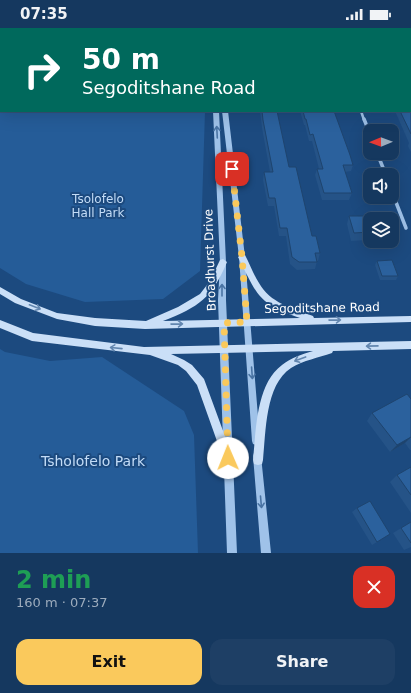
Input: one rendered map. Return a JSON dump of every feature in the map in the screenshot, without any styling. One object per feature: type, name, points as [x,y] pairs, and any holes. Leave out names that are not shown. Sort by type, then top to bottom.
[{"type":"main road","points":[[242,257],[258,289],[269,301],[280,308],[316,320]]},
{"type":"main road","points":[[145,325],[188,306],[201,297],[208,290],[223,262]]},
{"type":"main road","name":"Segoditshane Road","points":[[0,290],[18,301],[57,316],[95,322],[145,325],[411,319]]},
{"type":"main road","points":[[0,324],[32,337],[144,350],[411,345]]},
{"type":"main road","points":[[258,460],[264,404],[273,382],[283,368],[297,360],[337,347]]},
{"type":"main road","points":[[144,350],[178,361],[190,368],[198,378],[204,389],[228,458]]},
{"type":"street","name":"Broadhurst Drive","points":[[216,112],[223,262],[232,553]]},
{"type":"street","points":[[225,112],[242,257],[266,553]]},
{"type":"street","points":[[361,112],[366,124]]},
{"type":"street","points":[[397,204],[406,228]]},
{"type":"green space","name":"Tsolofelo Hall Park","points":[[0,112],[205,112],[200,271],[163,299],[85,302],[26,284],[0,268]]},
{"type":"green space","name":"Tsholofelo Park","points":[[0,349],[5,352],[50,361],[102,357],[184,411],[194,435],[198,553],[0,553]]},
{"type":"building","points":[[262,112],[277,112],[289,167],[296,167],[312,236],[316,236],[320,253],[315,253],[317,262],[299,262],[292,257],[287,228],[280,228],[275,198],[269,198],[264,172],[273,172]]},
{"type":"building","points":[[303,112],[334,112],[353,165],[343,165],[352,193],[324,193],[317,169],[323,169],[313,134],[310,135]]},
{"type":"building","points":[[400,112],[411,112],[411,134]]},
{"type":"building","points":[[349,216],[363,216],[363,232],[354,233]]},
{"type":"building","points":[[392,260],[398,276],[382,276],[377,261]]},
{"type":"building","points":[[407,394],[411,399],[411,437],[397,445],[372,413]]},
{"type":"building","points":[[411,467],[411,495],[397,475]]},
{"type":"building","points":[[370,501],[390,534],[377,542],[357,508]]},
{"type":"building","points":[[411,522],[411,543],[401,528]]},
{"type":"route","points":[[228,458],[224,323],[247,322],[242,257],[232,169]]}]
